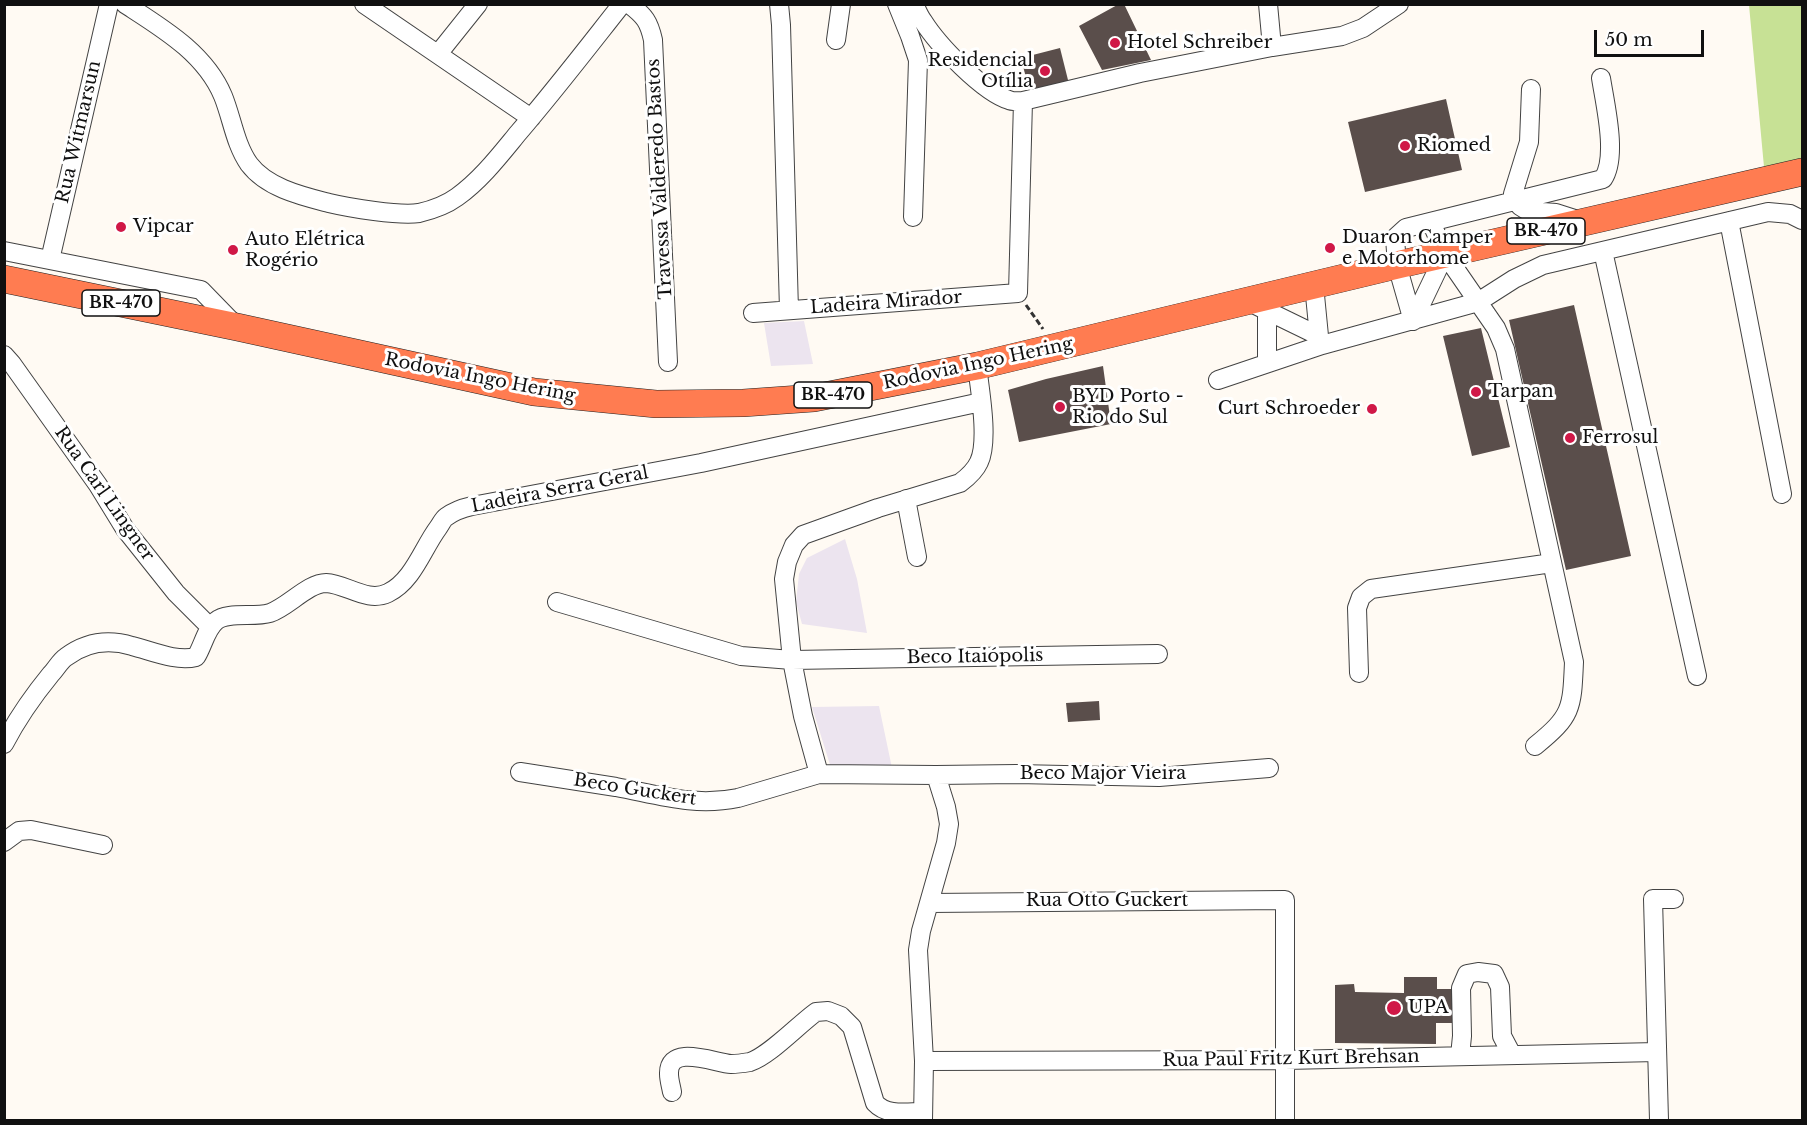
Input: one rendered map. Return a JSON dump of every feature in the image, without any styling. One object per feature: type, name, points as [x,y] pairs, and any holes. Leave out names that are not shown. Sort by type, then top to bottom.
[{"type":"highway","name":"Rodovia Ingo Hering","points":[[4,279],[534,392],[656,404],[744,403],[814,398],[977,366],[1257,306],[1314,285],[1803,172]]},
{"type":"street","name":"Rua Witmarsun","points":[[50,260],[108,4]]},
{"type":"street","points":[[125,4],[170,33],[208,72],[222,94],[249,165],[260,175],[273,184],[315,199],[344,206],[396,213],[417,213],[438,207],[455,198],[471,185],[531,118],[622,4]]},
{"type":"street","points":[[364,4],[384,10],[438,54],[531,118]]},
{"type":"street","points":[[438,54],[478,4]]},
{"type":"street","name":"Travessa Valderedo Bastos","points":[[629,4],[643,14],[650,26],[653,40],[668,362]]},
{"type":"street","points":[[779,4],[789,310]]},
{"type":"street","points":[[836,40],[841,4]]},
{"type":"street","points":[[897,4],[918,60],[913,217]]},
{"type":"street","points":[[914,4],[921,20],[932,35],[980,82],[1011,101],[1023,101],[1140,73],[1272,47],[1328,39],[1353,32],[1375,22],[1399,4]]},
{"type":"street","points":[[1268,4],[1272,47]]},
{"type":"street","points":[[1413,321],[1397,265],[1395,238],[1406,228],[1603,179],[1607,173],[1610,130],[1601,78]]},
{"type":"street","points":[[1531,89],[1529,142],[1513,194],[1520,206],[1528,211],[1556,213],[1586,222]]},
{"type":"street","points":[[1018,293],[1023,101]]},
{"type":"street","points":[[1218,380],[1267,363],[1320,340],[1413,321],[1478,302],[1514,279],[1543,265],[1768,212],[1790,214],[1803,220]]},
{"type":"street","points":[[1729,220],[1782,495]]},
{"type":"street","points":[[1431,222],[1445,254],[1496,328],[1504,349],[1574,662],[1573,697],[1566,715],[1556,729],[1534,746]]},
{"type":"street","points":[[4,251],[201,290],[237,327]]},
{"type":"street","points":[[1603,251],[1696,676]]},
{"type":"street","points":[[1413,321],[1445,254]]},
{"type":"street","points":[[1314,285],[1320,340]]},
{"type":"street","name":"Ladeira Mirador","points":[[753,313],[1018,293]]},
{"type":"street","points":[[1257,306],[1320,340]]},
{"type":"street","points":[[1257,306],[1267,363]]},
{"type":"street","name":"Rua Carl Lingner","points":[[4,355],[57,426],[125,529],[176,593],[210,627]]},
{"type":"street","points":[[819,774],[803,716],[792,660],[784,579],[787,562],[794,545],[803,535],[960,483],[971,475],[980,462],[984,444],[977,366]]},
{"type":"street","name":"Ladeira Serra Geral","points":[[210,627],[217,620],[226,616],[270,613],[314,586],[326,583],[357,593],[377,596],[388,593],[402,584],[445,518],[458,510],[701,463],[981,402]]},
{"type":"street","points":[[906,499],[917,557]]},
{"type":"street","points":[[1359,673],[1357,608],[1361,597],[1371,589],[1552,563]]},
{"type":"street","name":"Beco Itaiópolis","points":[[557,602],[741,656],[792,660],[1158,654]]},
{"type":"street","points":[[4,744],[35,694],[65,658],[79,649],[94,643],[111,642],[185,659],[196,657],[210,627]]},
{"type":"street","name":"Beco Major Vieira","points":[[819,774],[1159,777],[1269,768]]},
{"type":"street","name":"Beco Guckert","points":[[520,772],[693,801],[725,801],[819,774]]},
{"type":"street","points":[[672,1092],[668,1072],[671,1062],[679,1057],[693,1057],[730,1064],[748,1063],[760,1058],[816,1012],[828,1011],[842,1017],[852,1027],[875,1103],[879,1108],[888,1112],[923,1116],[924,1062],[918,950],[949,824],[936,775]]},
{"type":"street","points":[[4,842],[19,831],[31,830],[103,845]]},
{"type":"street","points":[[1659,1120],[1653,898],[1674,899]]},
{"type":"street","name":"Rua Otto Guckert","points":[[929,903],[1286,900],[1285,1060]]},
{"type":"street","points":[[1460,1056],[1461,988],[1467,974],[1478,972],[1494,974],[1500,987],[1502,1036],[1512,1055]]},
{"type":"street","name":"Rua Paul Fritz Kurt Brehsan","points":[[924,1062],[1285,1060],[1658,1052]]},
{"type":"street","points":[[1285,1060],[1285,1120]]},
{"type":"path","points":[[1018,293],[1057,348]]},
{"type":"shaded area","points":[[804,321],[813,364],[771,366],[764,323]]},
{"type":"shaded area","points":[[845,539],[857,579],[867,633],[802,624],[796,602],[799,574],[807,558]]},
{"type":"shaded area","points":[[879,706],[892,768],[831,768],[812,707]]},
{"type":"green space","points":[[1749,5],[1802,5],[1802,159],[1764,167]]},
{"type":"building","name":"Hotel Schreiber","points":[[1119,4],[1124,4],[1151,60],[1102,70],[1079,26]]},
{"type":"building","name":"Residencial Otília","points":[[1060,48],[1069,84],[1030,94],[1021,58]]},
{"type":"building","name":"Riomed","points":[[1446,99],[1462,170],[1365,192],[1348,122]]},
{"type":"building","name":"Ferrosul","points":[[1574,305],[1631,556],[1566,570],[1509,320]]},
{"type":"building","name":"Tarpan","points":[[1481,328],[1510,447],[1472,456],[1443,336]]},
{"type":"building","name":"BYD Porto - Rio do Sul","points":[[1103,366],[1111,424],[1019,442],[1008,390]]},
{"type":"building","points":[[1099,701],[1100,720],[1068,722],[1066,703]]},
{"type":"building","name":"UPA","points":[[1404,977],[1437,977],[1437,989],[1454,989],[1454,1023],[1436,1023],[1436,1044],[1335,1043],[1335,985],[1354,984],[1355,992],[1404,993]]},
{"type":"place","name":"Hotel Schreiber","points":[[1115,43]]},
{"type":"place","name":"Residencial Otília","points":[[1045,71]]},
{"type":"place","name":"Riomed","points":[[1405,146]]},
{"type":"place","name":"Vipcar","points":[[121,227]]},
{"type":"place","name":"Duaron Camper e Motorhome","points":[[1330,248]]},
{"type":"place","name":"Auto Elétrica Rogério","points":[[233,250]]},
{"type":"place","name":"Tarpan","points":[[1476,392]]},
{"type":"place","name":"BYD Porto - Rio do Sul","points":[[1060,407]]},
{"type":"place","name":"Curt Schroeder","points":[[1372,409]]},
{"type":"place","name":"Ferrosul","points":[[1570,438]]},
{"type":"place","name":"UPA","points":[[1394,1008]]}]
